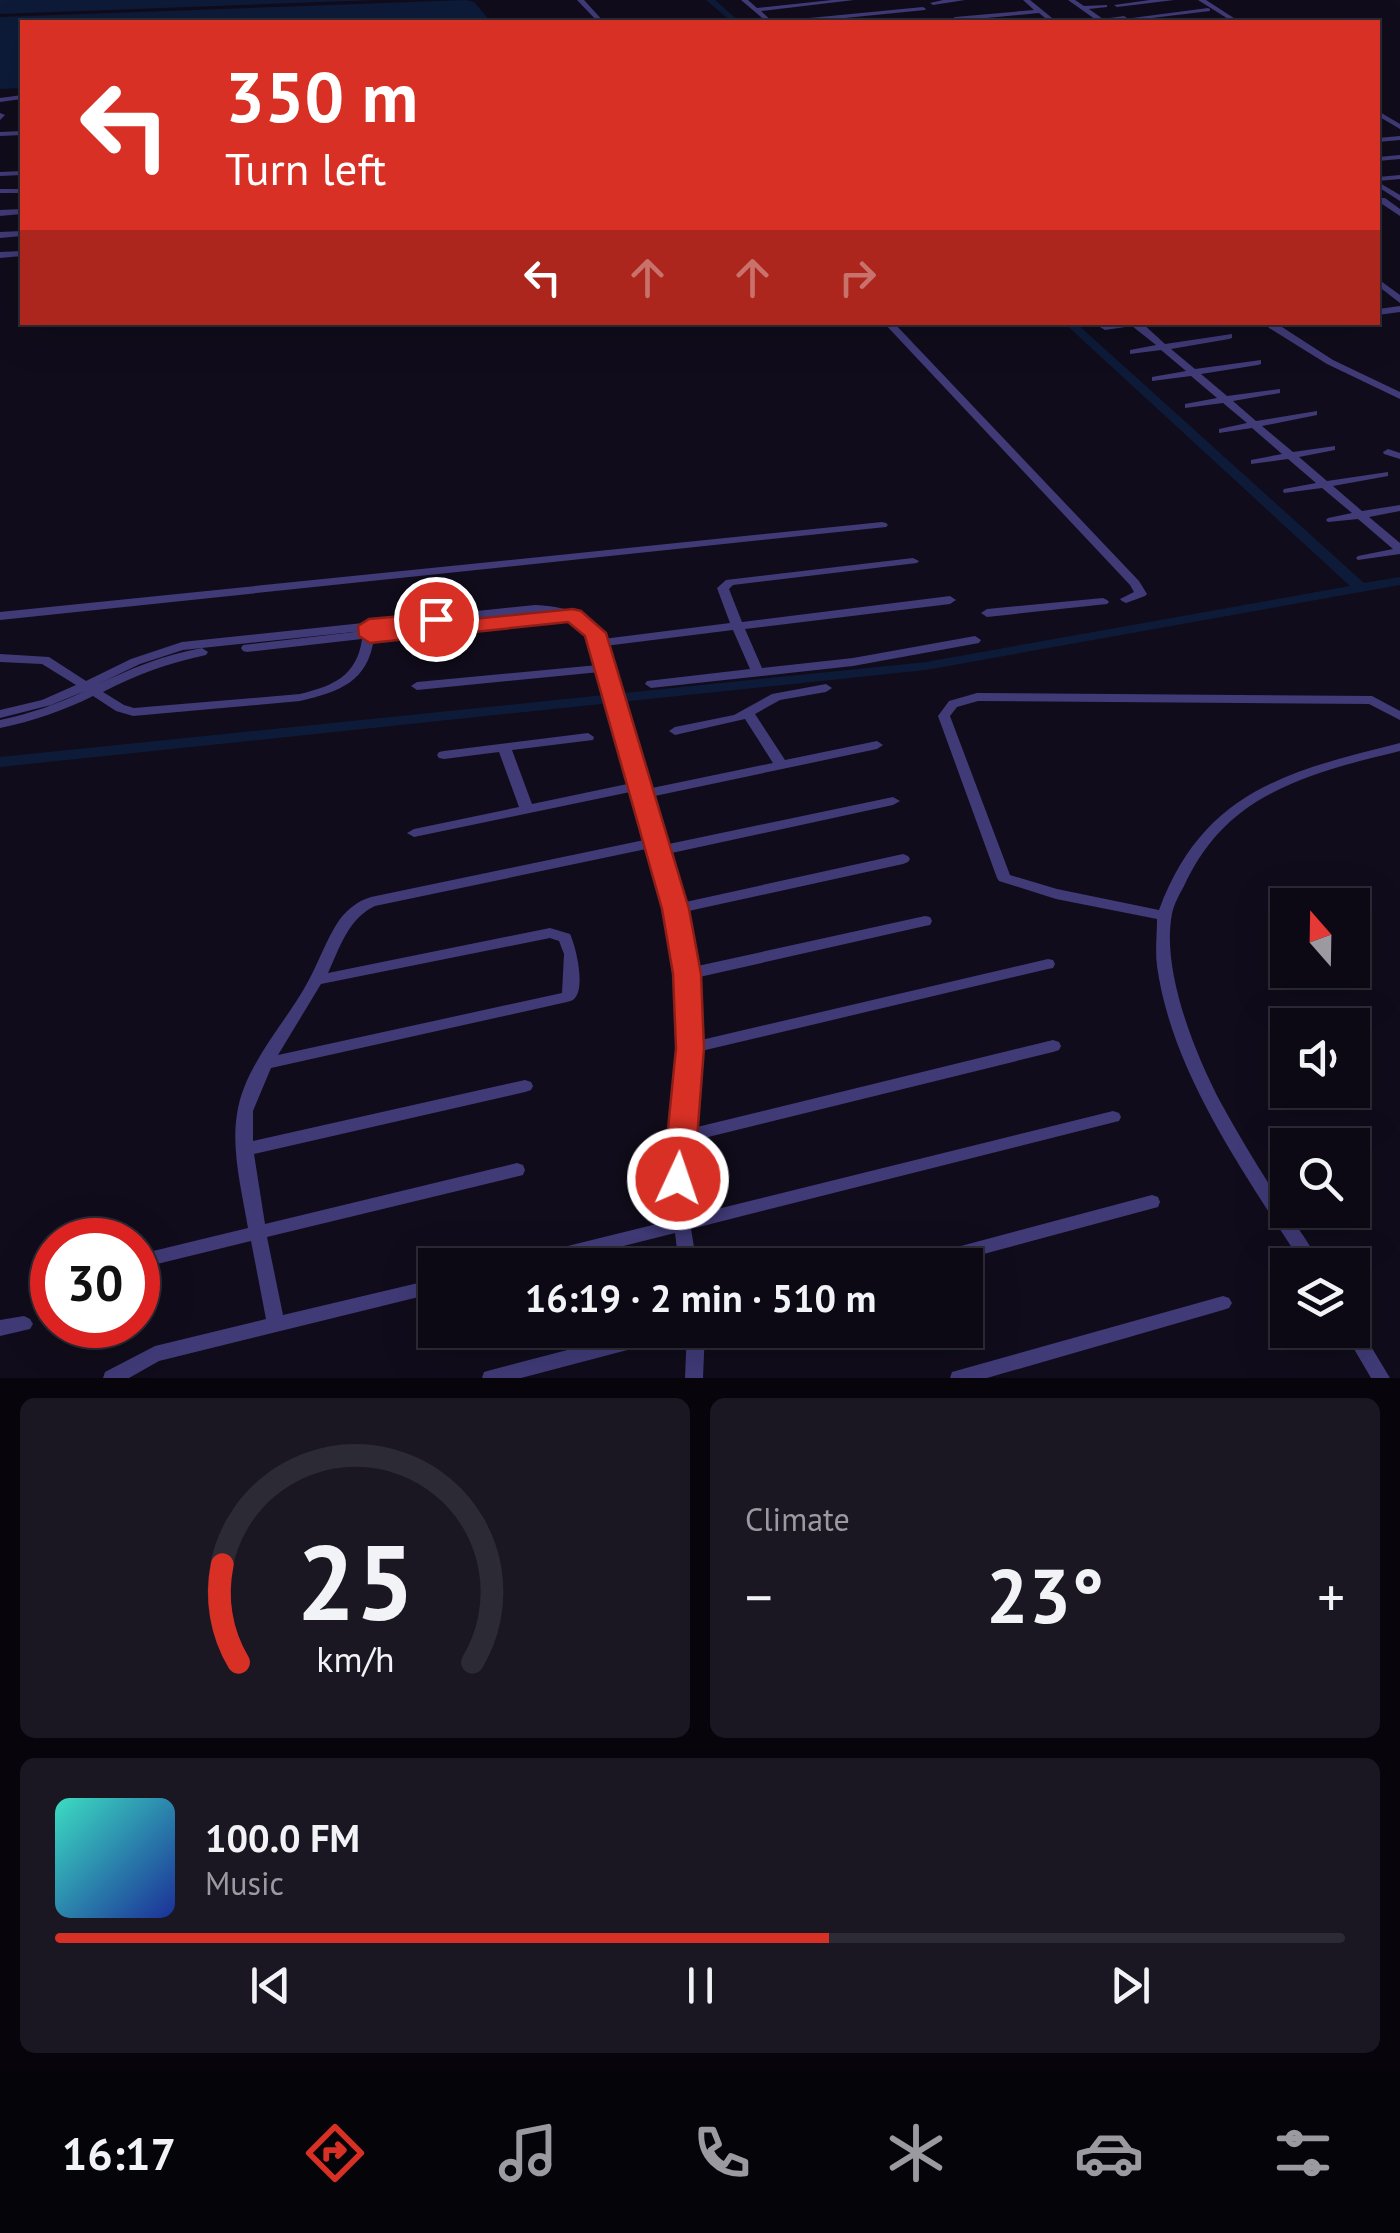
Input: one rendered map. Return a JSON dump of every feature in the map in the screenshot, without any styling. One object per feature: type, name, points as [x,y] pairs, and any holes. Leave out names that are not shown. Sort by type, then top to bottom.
[{"type":"street","points":[[580,0],[599,20]]},
{"type":"street","points":[[744,0],[768,20]]},
{"type":"street","points":[[756,10],[850,0],[872,20]]},
{"type":"street","points":[[933,3],[962,0]]},
{"type":"street","points":[[1026,0],[1051,20]]},
{"type":"street","points":[[1070,0],[1099,20]]},
{"type":"street","points":[[1158,0],[1185,20]]},
{"type":"street","points":[[1117,5],[1171,0]]},
{"type":"street","points":[[1201,0],[1234,20]]},
{"type":"street","points":[[1082,8],[1106,6]]},
{"type":"street","points":[[808,20],[923,9]]},
{"type":"street","points":[[1136,18],[1208,10]]},
{"type":"street","points":[[955,19],[1040,11]]},
{"type":"street","points":[[1113,20],[1124,18]]},
{"type":"street","points":[[1380,114],[1400,127]]},
{"type":"street","points":[[1380,121],[1389,120]]},
{"type":"street","points":[[1380,183],[1400,198],[1380,200]]},
{"type":"street","points":[[1380,200],[1400,213]]},
{"type":"street","points":[[1380,284],[1400,300]]},
{"type":"street","points":[[891,325],[1134,583],[1141,594],[1126,600]]},
{"type":"street","points":[[1105,328],[1123,325]]},
{"type":"street","points":[[1137,325],[1400,550]]},
{"type":"street","points":[[1272,325],[1330,362],[1400,396]]},
{"type":"street","points":[[1133,352],[1229,336]]},
{"type":"street","points":[[1155,380],[1258,362]]},
{"type":"street","points":[[1188,406],[1276,391]]},
{"type":"street","points":[[1223,432],[1313,414]]},
{"type":"street","points":[[1255,462],[1331,448]]},
{"type":"street","points":[[1288,491],[1384,474]]},
{"type":"street","points":[[1332,520],[1400,508]]},
{"type":"street","points":[[0,616],[882,525]]},
{"type":"street","points":[[1362,558],[1400,550]]},
{"type":"street","points":[[758,673],[724,596],[724,588],[730,582],[913,561]]},
{"type":"street","points":[[598,643],[950,600]]},
{"type":"street","points":[[987,613],[1103,602]]},
{"type":"street","points":[[0,714],[40,705],[175,656],[369,631],[573,616],[586,624],[598,643],[676,909],[687,974],[690,1048],[680,1137],[685,1248]]},
{"type":"street","points":[[0,658],[45,660],[133,712],[316,695],[357,671],[370,649],[369,631]]},
{"type":"street","points":[[651,684],[853,662],[975,640]]},
{"type":"street","points":[[417,686],[605,668]]},
{"type":"street","points":[[0,724],[33,718],[90,687]]},
{"type":"street","points":[[675,731],[748,713],[776,697],[826,688]]},
{"type":"street","points":[[1164,916],[1056,894],[1004,878],[944,716],[953,704],[978,697],[1372,700],[1400,716]]},
{"type":"street","points":[[748,713],[781,765]]},
{"type":"street","points":[[444,755],[588,736]]},
{"type":"street","points":[[414,833],[877,744]]},
{"type":"street","points":[[504,747],[526,809]]},
{"type":"street","points":[[1302,1248],[1250,1164],[1180,1034],[1162,956],[1164,916],[1180,877],[1206,834],[1266,790],[1308,772],[1400,747]]},
{"type":"street","points":[[276,1325],[246,1149],[245,1108],[348,918],[363,905],[893,801]]},
{"type":"street","points":[[676,909],[903,859]]},
{"type":"street","points":[[687,974],[924,921]]},
{"type":"street","points":[[266,1063],[567,998],[571,993],[572,954],[565,938],[550,933],[317,980]]},
{"type":"street","points":[[690,1048],[1048,964]]},
{"type":"street","points":[[680,1137],[1053,1046]]},
{"type":"street","points":[[246,1149],[524,1086]]},
{"type":"street","points":[[589,1248],[1113,1117]]},
{"type":"street","points":[[160,1257],[516,1170]]},
{"type":"street","points":[[980,1248],[1152,1202]]},
{"type":"street","points":[[112,1378],[156,1354],[418,1290]]},
{"type":"street","points":[[959,1378],[1223,1303]]},
{"type":"street","points":[[0,1328],[24,1324]]},
{"type":"street","points":[[491,1378],[605,1348]]},
{"type":"street","points":[[694,1378],[695,1348]]},
{"type":"street","points":[[1363,1348],[1381,1378]]},
{"type":"water","points":[[0,0],[377,0],[0,14]]},
{"type":"water","points":[[466,0],[474,2],[489,20],[20,20],[20,88],[0,89],[0,17]]},
{"type":"waterway","points":[[710,0],[734,20]]},
{"type":"waterway","points":[[1071,325],[1361,588]]},
{"type":"waterway","points":[[1361,588],[1400,581]]},
{"type":"waterway","points":[[0,762],[926,666],[1361,588]]},
{"type":"route","points":[[436,619],[369,626],[370,636],[573,616],[595,633],[676,909],[687,974],[690,1048],[678,1179]]}]
